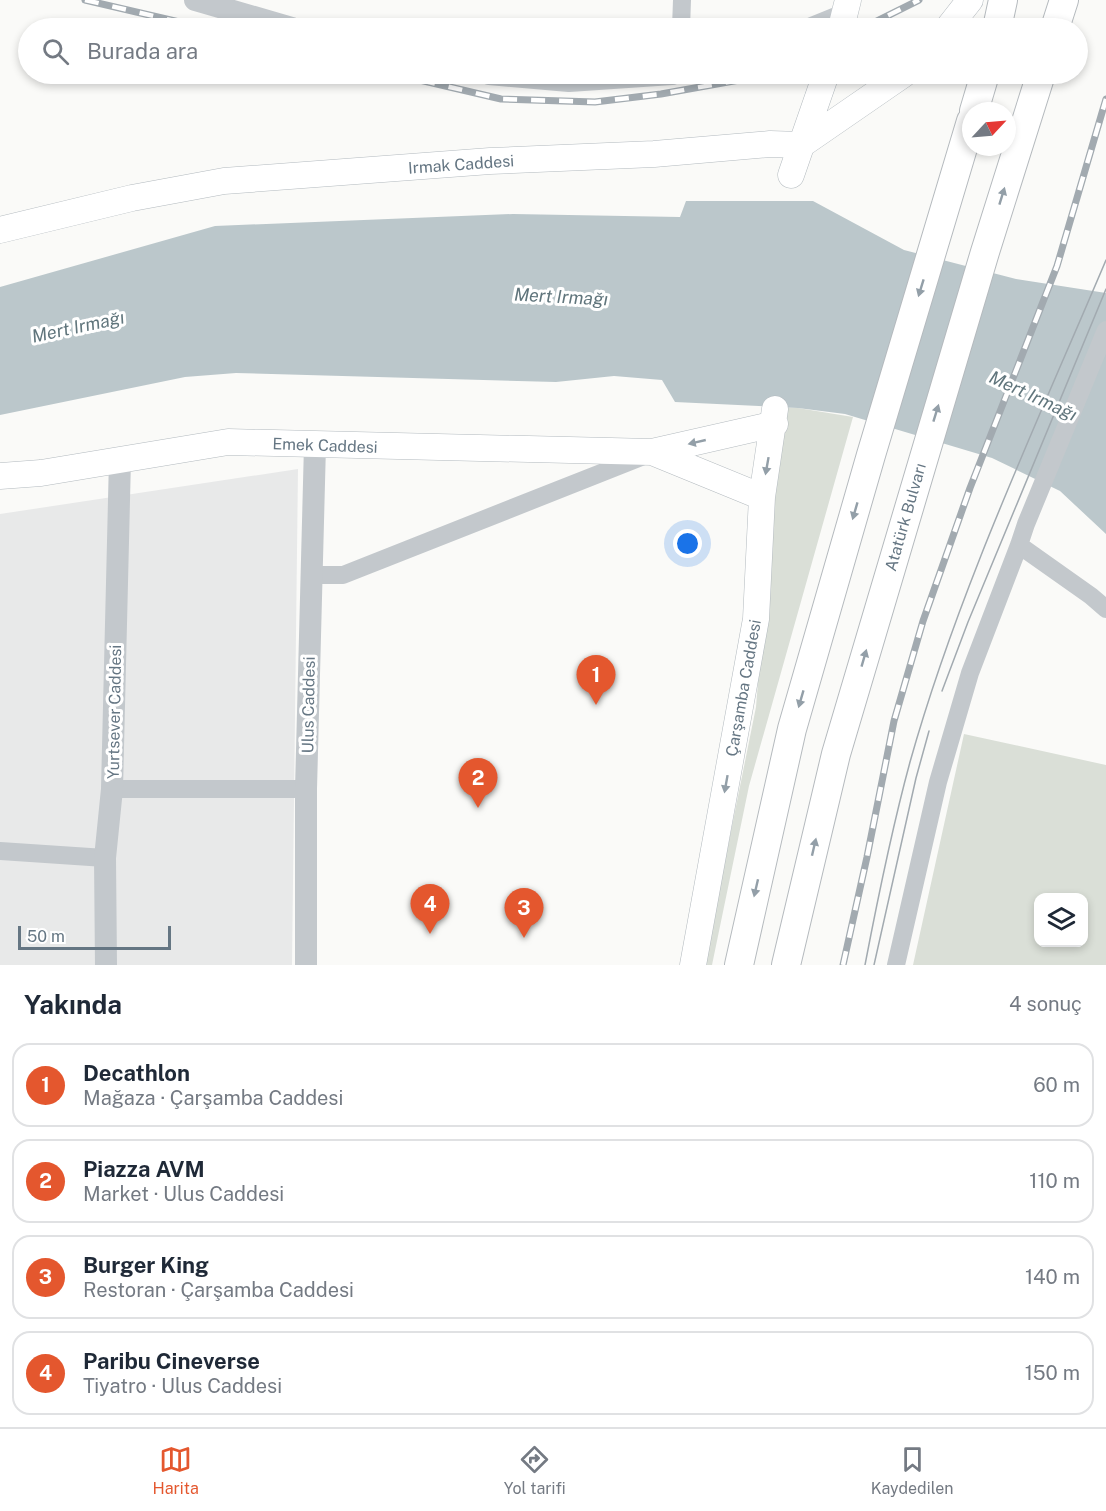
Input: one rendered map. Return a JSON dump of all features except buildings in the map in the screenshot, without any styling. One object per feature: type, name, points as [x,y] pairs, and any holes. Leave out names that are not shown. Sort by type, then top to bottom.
[{"type":"main road","points":[[956,18],[970,0]]},
{"type":"main road","points":[[999,18],[1003,0]]},
{"type":"main road","points":[[1058,18],[1064,0]]},
{"type":"main road","points":[[791,175],[822,84]]},
{"type":"main road","points":[[801,145],[889,84]]},
{"type":"main road","points":[[977,102],[982,84]]},
{"type":"main road","name":"Atatürk Bulvarı","points":[[786,965],[836,754],[985,252],[1038,84]]},
{"type":"main road","name":"Irmak Caddesi","points":[[0,230],[132,198],[224,181],[490,161],[654,154],[770,144],[801,145]]},
{"type":"main road","points":[[739,965],[792,729],[962,151]]},
{"type":"main road","name":"Emek Caddesi","points":[[0,476],[41,473],[228,442],[652,452],[775,416]]},
{"type":"main road","name":"Çarşamba Caddesi","points":[[693,965],[756,619],[762,497],[775,416]]},
{"type":"main road","name":"Emek Caddesi","points":[[652,452],[762,497]]},
{"type":"street","points":[[195,0],[257,18]]},
{"type":"street","points":[[681,18],[682,0]]},
{"type":"street","points":[[896,965],[938,782],[970,673],[1026,525],[1106,330]]},
{"type":"street","name":"Ulus Caddesi","points":[[306,965],[306,789],[315,445]]},
{"type":"street","points":[[311,576],[343,575],[652,452]]},
{"type":"street","name":"Yurtsever Caddesi","points":[[106,965],[105,858],[112,789],[120,459]]},
{"type":"street","points":[[1019,545],[1106,609]]},
{"type":"street","points":[[112,789],[306,789]]},
{"type":"street","points":[[0,851],[105,858]]},
{"type":"shaded area","points":[[780,407],[853,417],[749,786],[712,965],[704,965],[756,707]]},
{"type":"shaded area","points":[[298,469],[292,965],[0,965],[0,514]]},
{"type":"shaded area","points":[[964,734],[1106,765],[1106,965],[913,965]]},
{"type":"water","name":"Mert Irmağı","points":[[686,201],[813,201],[904,250],[1016,279],[1106,293],[1106,534],[1060,491],[992,458],[845,414],[798,408],[675,402],[662,380],[614,376],[556,382],[236,373],[185,377],[0,415],[0,287],[215,226],[513,214],[680,217]]},
{"type":"tram line","points":[[865,965],[897,812],[929,698],[1000,508],[1106,260]]},
{"type":"tram line","points":[[942,691],[968,622],[1106,289]]},
{"type":"tram line","points":[[874,965],[916,778],[929,731]]},
{"type":"railway","points":[[85,0],[162,18]]},
{"type":"railway","points":[[883,18],[919,0]]},
{"type":"railway","points":[[437,84],[501,99],[595,102],[717,84]]},
{"type":"railway","points":[[843,965],[894,721],[923,621],[970,488],[1057,266],[1106,99]]},
{"type":"place","name":"Decathlon","points":[[596,705]]},
{"type":"place","name":"Piazza AVM","points":[[478,808]]},
{"type":"place","name":"Paribu Cineverse","points":[[430,934]]},
{"type":"place","name":"Burger King","points":[[524,938]]}]
